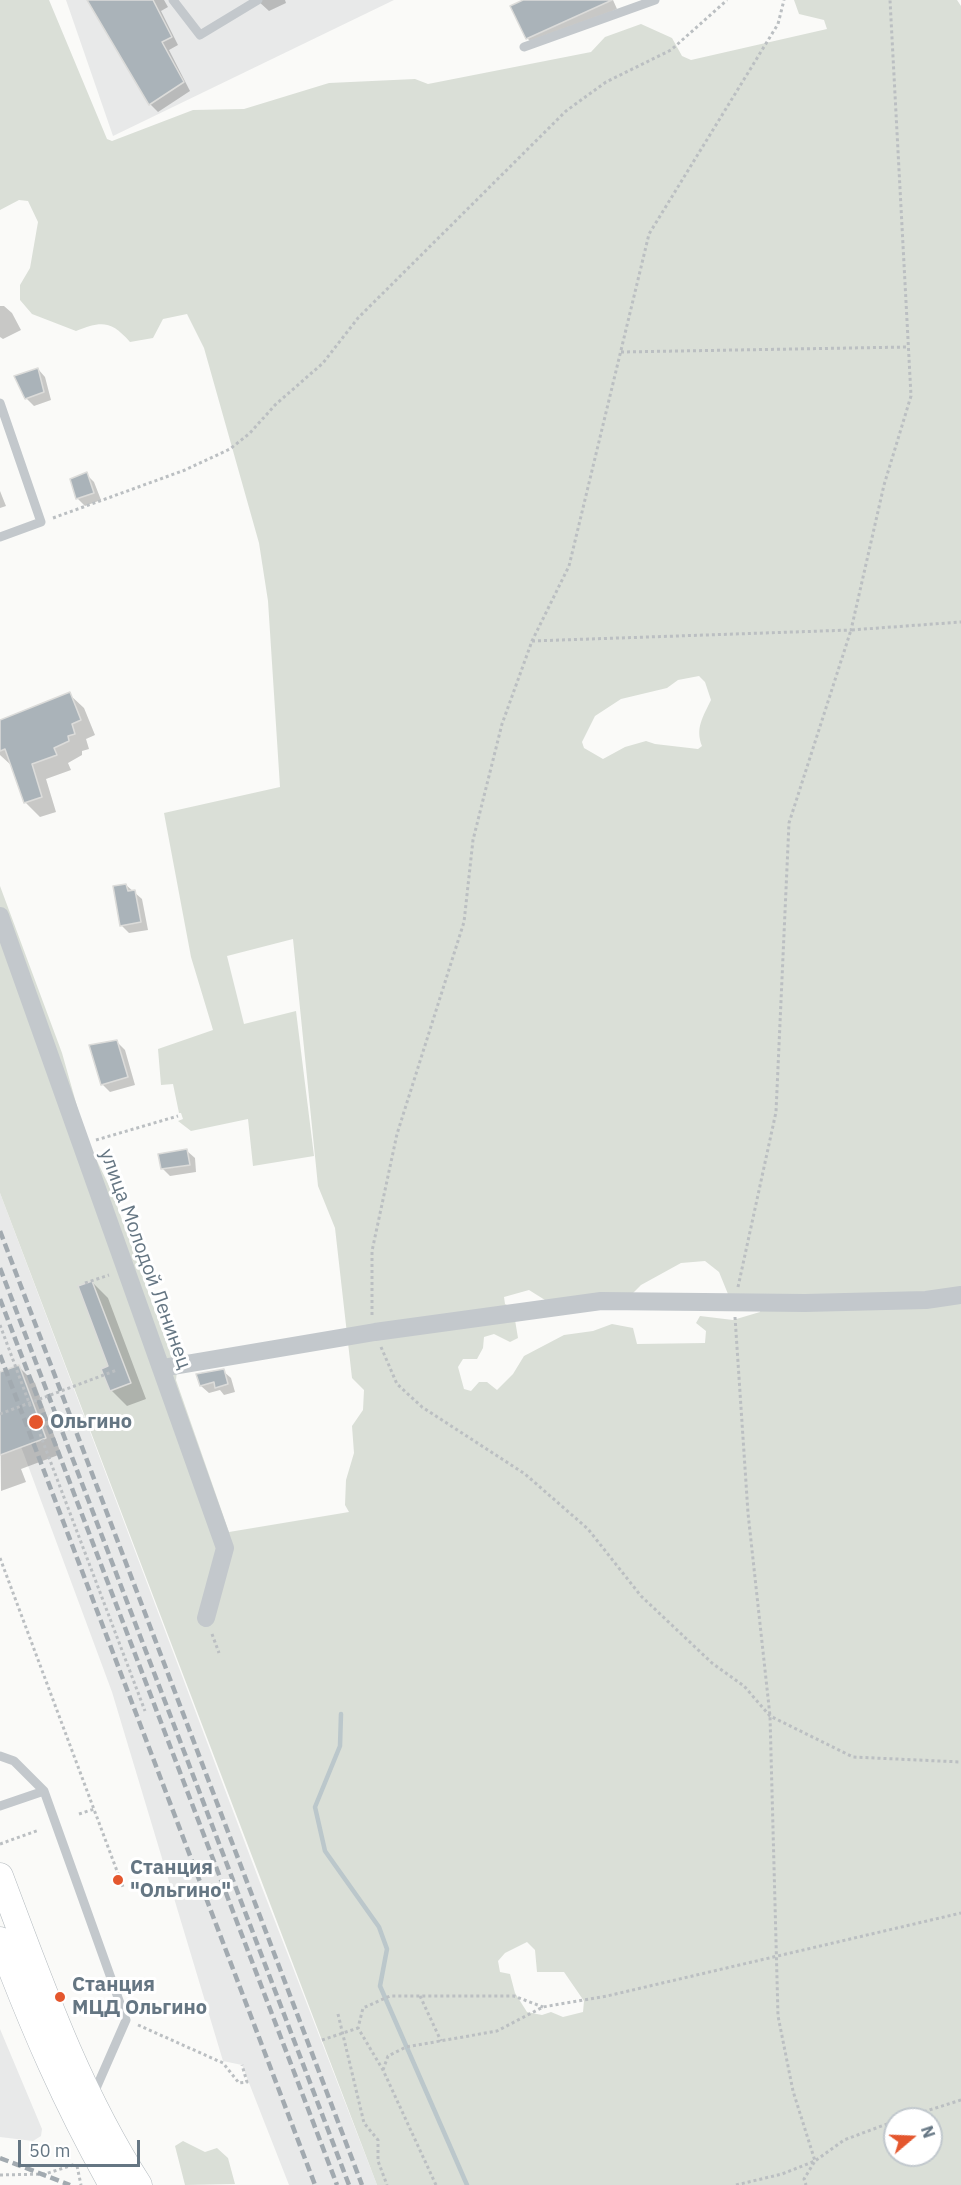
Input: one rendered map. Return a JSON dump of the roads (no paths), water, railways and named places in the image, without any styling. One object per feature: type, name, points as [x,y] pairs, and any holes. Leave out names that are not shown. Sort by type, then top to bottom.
[{"type":"main road","points":[[0,1876],[50,2010],[90,2101],[139,2185]]},
{"type":"main road","points":[[0,1940],[30,2019],[72,2114],[112,2185]]},
{"type":"street","name":"улица Молодой Ленинец","points":[[0,916],[225,1548],[206,1618]]},
{"type":"street","points":[[162,1368],[375,1332],[601,1301],[735,1303],[926,1300],[961,1295]]},
{"type":"lane","points":[[173,0],[200,35],[258,0]]},
{"type":"lane","points":[[524,47],[655,0]]},
{"type":"lane","points":[[0,403],[41,522],[0,537]]},
{"type":"lane","points":[[0,1756],[14,1761],[44,1791],[126,2020],[90,2101]]},
{"type":"lane","points":[[0,1806],[44,1791]]},
{"type":"waterway","points":[[341,1714],[340,1746],[315,1807],[325,1851],[379,1927],[387,1949],[380,1986],[467,2185]]},
{"type":"railway","points":[[0,1231],[362,2185]]},
{"type":"railway","points":[[0,1268],[349,2185]]},
{"type":"railway","points":[[0,1299],[337,2185]]},
{"type":"railway","points":[[0,1355],[315,2185]]},
{"type":"railway","points":[[0,2158],[70,2185]]},
{"type":"place","name":"Ольгино","points":[[36,1422]]},
{"type":"place","name":"Станция \"Ольгино\"","points":[[118,1880]]},
{"type":"place","name":"Станция МЦД Ольгино","points":[[60,1997]]}]
